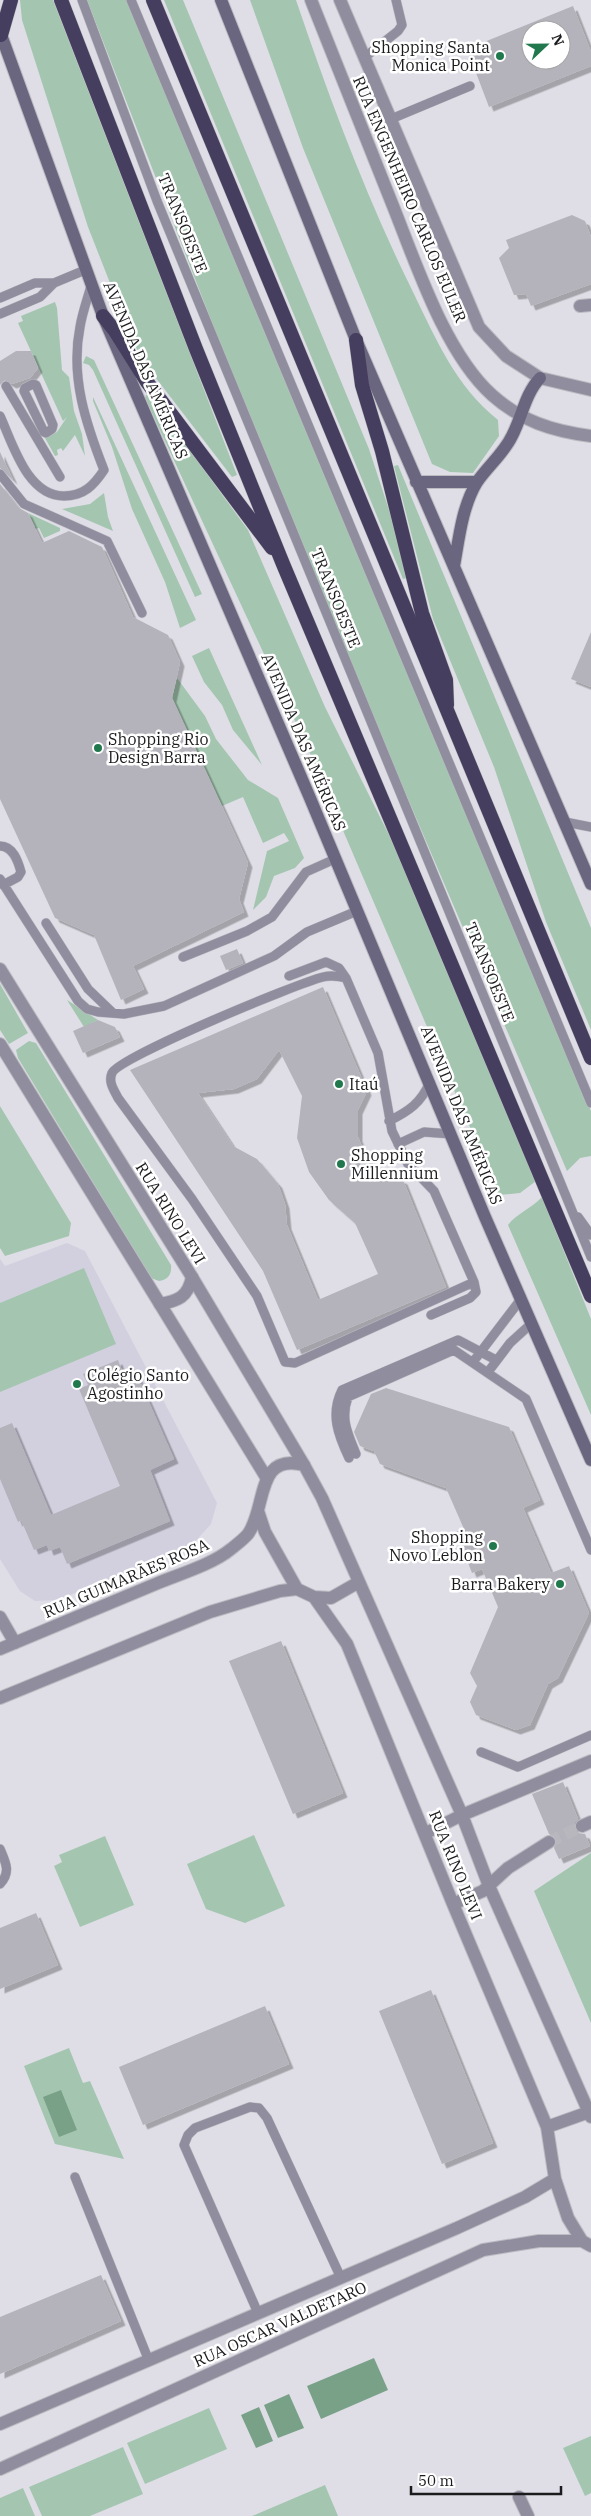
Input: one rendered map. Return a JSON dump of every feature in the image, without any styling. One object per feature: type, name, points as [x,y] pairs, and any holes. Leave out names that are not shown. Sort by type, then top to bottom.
[{"type":"highway","points":[[0,34],[11,0]]},
{"type":"highway","points":[[60,0],[185,321],[283,564],[591,1296]]},
{"type":"highway","points":[[153,0],[591,1058]]},
{"type":"highway","points":[[103,316],[116,331],[148,382],[283,564]]},
{"type":"highway","points":[[356,340],[362,385],[382,451],[422,613],[444,672],[447,713]]},
{"type":"main road","points":[[221,0],[356,340],[591,884]]},
{"type":"main road","name":"AVENIDA DAS AMÉRICAS","points":[[0,34],[103,316],[591,1460]]},
{"type":"main road","points":[[454,566],[467,504],[477,482],[511,439],[522,418],[529,392],[540,378]]},
{"type":"main road","points":[[416,482],[477,482]]},
{"type":"street","name":"RUA ENGENHEIRO CARLOS EULER","points":[[311,0],[418,268],[447,332],[467,367],[491,394],[522,418],[564,433],[591,436]]},
{"type":"street","name":"RUA ENGENHEIRO CARLOS EULER","points":[[340,0],[479,327],[506,356],[540,378],[591,390]]},
{"type":"street","name":"RUA RINO LEVI","points":[[0,968],[192,1277],[322,1498],[462,1815],[489,1886],[590,2115]]},
{"type":"street","points":[[0,1044],[266,1477],[281,1465],[293,1462],[304,1465]]},
{"type":"street","name":"RUA RINO LEVI","points":[[160,1304],[174,1302],[182,1298],[190,1289],[192,1277]]},
{"type":"street","name":"RUA GUIMARÃES ROSA","points":[[0,1649],[192,1569],[229,1551],[248,1534],[258,1511],[266,1477]]},
{"type":"street","points":[[0,1698],[210,1612],[280,1591],[297,1589],[265,1532],[258,1511]]},
{"type":"street","points":[[314,1597],[331,1598],[359,1582]]},
{"type":"street","name":"RUA RINO LEVI","points":[[297,1589],[314,1597],[347,1644],[426,1833],[453,1904],[547,2127],[555,2179],[568,2218],[586,2244]]},
{"type":"street","points":[[0,1617],[15,1643]]},
{"type":"street","points":[[426,1833],[462,1815],[591,1761]]},
{"type":"street","points":[[453,1904],[470,1898],[489,1886],[508,1868],[549,1842]]},
{"type":"street","points":[[547,2127],[590,2115]]},
{"type":"street","name":"RUA OSCAR VALDETARO","points":[[3,2420],[149,2361],[474,2221],[525,2197],[555,2179]]},
{"type":"street","name":"RUA OSCAR VALDETARO","points":[[0,2470],[483,2250],[540,2240],[586,2244]]},
{"type":"street","points":[[519,2497],[528,2516]]},
{"type":"lane","name":"TRANSOESTE","points":[[82,0],[157,201],[591,1257]]},
{"type":"lane","points":[[131,0],[591,1103]]},
{"type":"lane","points":[[365,58],[398,31],[402,25],[396,0]]},
{"type":"lane","points":[[391,119],[470,86]]},
{"type":"lane","points":[[0,298],[35,283],[54,283],[86,270]]},
{"type":"lane","points":[[0,314],[40,297],[54,283]]},
{"type":"lane","points":[[0,416],[27,473],[45,491],[60,496],[78,494],[94,484],[104,470],[81,404],[77,370],[80,327],[91,286]]},
{"type":"lane","points":[[35,384],[53,425],[51,431],[44,432],[26,396],[25,388],[35,384]]},
{"type":"lane","points":[[6,386],[60,477]]},
{"type":"lane","points":[[15,400],[26,396]]},
{"type":"lane","points":[[1,477],[24,504],[107,541],[142,613]]},
{"type":"lane","points":[[565,822],[591,827]]},
{"type":"lane","points":[[0,846],[10,848],[21,872],[18,877],[2,882],[78,1001],[87,1009],[113,1013],[136,1013],[164,1006],[274,956],[308,932],[357,911]]},
{"type":"lane","points":[[183,957],[247,931],[272,917],[281,908],[299,879],[314,868],[335,859]]},
{"type":"lane","points":[[46,923],[88,989],[113,1013]]},
{"type":"lane","points":[[289,976],[326,962],[339,968],[346,978],[378,1053],[389,1121],[398,1144],[408,1164],[434,1191],[474,1282],[476,1292],[474,1295],[431,1315]]},
{"type":"lane","points":[[346,978],[330,975],[322,977],[156,1045],[116,1067],[112,1073],[110,1084],[257,1296],[285,1362],[295,1363],[474,1282]]},
{"type":"lane","points":[[389,1121],[416,1106],[430,1082]]},
{"type":"lane","points":[[398,1144],[424,1132],[451,1134]]},
{"type":"lane","name":"TRANSOESTE","points":[[569,1204],[591,1235]]},
{"type":"lane","points":[[473,1362],[521,1299]]},
{"type":"lane","points":[[488,1372],[496,1360],[532,1323]]},
{"type":"lane","points":[[496,1360],[458,1340],[342,1390],[336,1408],[336,1423],[339,1436],[353,1456],[344,1424],[343,1410],[348,1397],[454,1350],[526,1399],[591,1550]]},
{"type":"lane","points":[[481,1752],[518,1767],[591,1735]]},
{"type":"lane","points":[[0,1849],[8,1868],[6,1877],[0,1884]]},
{"type":"lane","points":[[258,2313],[184,2145],[188,2135],[195,2128],[250,2107],[259,2108],[267,2118],[341,2278]]},
{"type":"lane","points":[[76,2177],[149,2361]]},
{"type":"shaded area","points":[[20,0],[53,0],[237,475],[232,477],[149,369],[134,344],[88,227],[22,20]]},
{"type":"shaded area","points":[[87,0],[127,0],[591,1111],[591,1156],[580,1158],[567,1171],[402,785],[240,395]]},
{"type":"shaded area","points":[[164,0],[183,0],[369,449],[392,519],[407,578],[403,579]]},
{"type":"shaded area","points":[[250,0],[296,0],[350,148],[413,292],[448,361],[470,392],[498,420],[499,436],[473,473],[450,472],[432,464],[303,148]]},
{"type":"shaded area","points":[[55,302],[62,370],[69,377],[74,411],[82,434],[85,456],[75,435],[63,451],[61,448],[57,450],[58,455],[55,456],[45,438],[57,432],[67,417],[63,421],[18,323],[23,321],[21,316]]},
{"type":"shaded area","points":[[86,356],[94,360],[202,594],[195,597],[93,370],[89,365],[83,363]]},
{"type":"shaded area","points":[[146,395],[149,395],[248,530],[325,707],[393,843],[536,1181],[520,1193],[499,1195],[309,751],[145,398]]},
{"type":"shaded area","points":[[93,397],[196,620],[180,628],[165,582],[132,509],[112,447]]},
{"type":"shaded area","points":[[398,465],[591,928],[591,1030],[546,922],[494,767],[433,619],[394,466]]},
{"type":"shaded area","points":[[104,493],[108,517],[113,531],[62,509],[90,504]]},
{"type":"shaded area","points":[[28,513],[60,528],[60,531],[44,538],[39,528],[27,531],[35,527]]},
{"type":"shaded area","points":[[209,648],[262,765],[233,730],[222,705],[204,682],[192,656]]},
{"type":"shaded area","points":[[177,678],[205,716],[216,739],[248,780],[278,798],[304,858],[295,868],[274,876],[266,897],[253,910],[267,851],[289,841],[284,833],[263,843],[243,797],[222,806],[172,698]]},
{"type":"shaded area","points":[[0,984],[28,1033],[9,1044],[0,1030]]},
{"type":"shaded area","points":[[67,1000],[98,1020],[84,1027]]},
{"type":"shaded area","points":[[29,1041],[36,1043],[171,1265],[171,1271],[167,1278],[159,1281],[151,1278],[18,1058],[16,1050]]},
{"type":"shaded area","points":[[0,1106],[71,1223],[69,1236],[5,1256],[0,1248]]},
{"type":"shaded area","points":[[542,1197],[591,1319],[591,1415],[508,1225]]},
{"type":"shaded area","name":"Colégio Santo Agostinho","points":[[67,1243],[85,1251],[217,1503],[211,1524],[191,1546],[58,1600],[35,1601],[20,1591],[0,1559],[0,1259],[5,1266]]},
{"type":"shaded area","points":[[84,1268],[116,1344],[0,1392],[0,1303]]},
{"type":"shaded area","points":[[254,1835],[285,1906],[245,1923],[206,1909],[187,1864]]},
{"type":"shaded area","points":[[105,1836],[134,1905],[80,1927],[54,1866],[62,1862],[59,1855]]},
{"type":"shaded area","points":[[591,1853],[591,2023],[534,1891]]},
{"type":"shaded area","points":[[69,2048],[83,2083],[90,2081],[124,2159],[55,2144],[24,2066]]},
{"type":"shaded area","points":[[61,2090],[77,2130],[59,2137],[43,2097]]},
{"type":"shaded area","points":[[374,2358],[388,2390],[321,2419],[307,2386]]},
{"type":"shaded area","points":[[289,2394],[304,2428],[278,2438],[264,2405]]},
{"type":"shaded area","points":[[259,2407],[273,2441],[256,2448],[241,2415]]},
{"type":"shaded area","points":[[209,2408],[227,2449],[145,2484],[127,2443]]},
{"type":"shaded area","points":[[591,2436],[591,2493],[585,2496],[563,2448]]},
{"type":"shaded area","points":[[123,2447],[143,2494],[90,2516],[42,2516],[29,2487]]},
{"type":"shaded area","points":[[325,2485],[338,2516],[252,2516]]},
{"type":"shaded area","points":[[23,2488],[35,2516],[0,2516],[0,2498]]},
{"type":"building","name":"Shopping Santa Monica Point","points":[[573,6],[591,52],[591,66],[489,107],[467,49],[521,27],[521,70],[571,70],[571,20],[538,20]]},
{"type":"building","points":[[572,215],[585,221],[591,237],[591,284],[531,306],[526,294],[514,295],[499,258],[509,248],[506,240]]},
{"type":"building","points":[[16,351],[31,351],[38,368],[30,378],[12,384],[5,380],[0,385],[0,361]]},
{"type":"building","points":[[0,452],[13,480],[0,468]]},
{"type":"building","name":"Shopping Rio Design Barra","points":[[0,484],[19,508],[28,513],[42,543],[69,531],[102,547],[133,617],[168,635],[180,662],[172,698],[248,863],[239,899],[244,912],[133,966],[144,989],[121,1000],[94,935],[55,918],[0,799]]},
{"type":"building","points":[[591,632],[591,687],[571,679]]},
{"type":"building","points":[[237,949],[243,963],[226,970],[220,956]]},
{"type":"building","name":"Shopping Millennium","points":[[323,987],[367,1091],[358,1110],[358,1137],[365,1154],[381,1170],[403,1180],[446,1287],[297,1350],[263,1271],[130,1070]],"holes":[[[279,1050],[302,1096],[297,1138],[309,1172],[329,1200],[355,1223],[378,1274],[318,1300],[287,1225],[285,1204],[278,1184],[257,1159],[233,1146],[198,1093],[234,1089],[257,1079]]]},
{"type":"building","points":[[98,1020],[115,1027],[120,1037],[83,1053],[73,1031]]},
{"type":"building","points":[[118,1360],[122,1371],[133,1366],[174,1459],[150,1470],[170,1521],[67,1564],[60,1547],[49,1551],[47,1545],[34,1550],[21,1520],[18,1522],[0,1479],[0,1428],[12,1423],[51,1515],[120,1486],[79,1389],[88,1385],[83,1374]]},
{"type":"building","points":[[386,1388],[509,1427],[540,1500],[523,1508],[551,1573],[569,1566],[589,1613],[558,1678],[548,1684],[530,1725],[516,1730],[476,1715],[470,1702],[477,1686],[470,1673],[498,1607],[482,1569],[472,1573],[456,1532],[464,1529],[446,1488],[380,1464],[374,1451],[360,1446],[354,1432],[371,1394]]},
{"type":"building","points":[[281,1641],[343,1793],[293,1814],[229,1661]]},
{"type":"building","points":[[563,1782],[578,1819],[575,1822],[574,1829],[578,1833],[585,1834],[590,1846],[559,1859],[554,1848],[556,1838],[549,1834],[532,1794]]},
{"type":"building","points":[[36,1913],[58,1965],[0,1989],[0,1928]]},
{"type":"building","points":[[431,1990],[493,2143],[442,2164],[379,2011]]},
{"type":"building","points":[[265,2006],[289,2064],[143,2125],[119,2067]]},
{"type":"building","points":[[101,2275],[121,2321],[0,2374],[0,2317]]},
{"type":"tunnel","points":[[549,1842],[582,1826]]},
{"type":"place","name":"Shopping Santa Monica Point","points":[[500,56]]},
{"type":"place","name":"Shopping Rio Design Barra","points":[[98,748]]},
{"type":"place","name":"Itaú","points":[[339,1084]]},
{"type":"place","name":"Shopping Millennium","points":[[341,1164]]},
{"type":"place","name":"Colégio Santo Agostinho","points":[[77,1384]]},
{"type":"place","name":"Shopping Novo Leblon","points":[[493,1546]]},
{"type":"place","name":"Barra Bakery","points":[[560,1584]]}]
